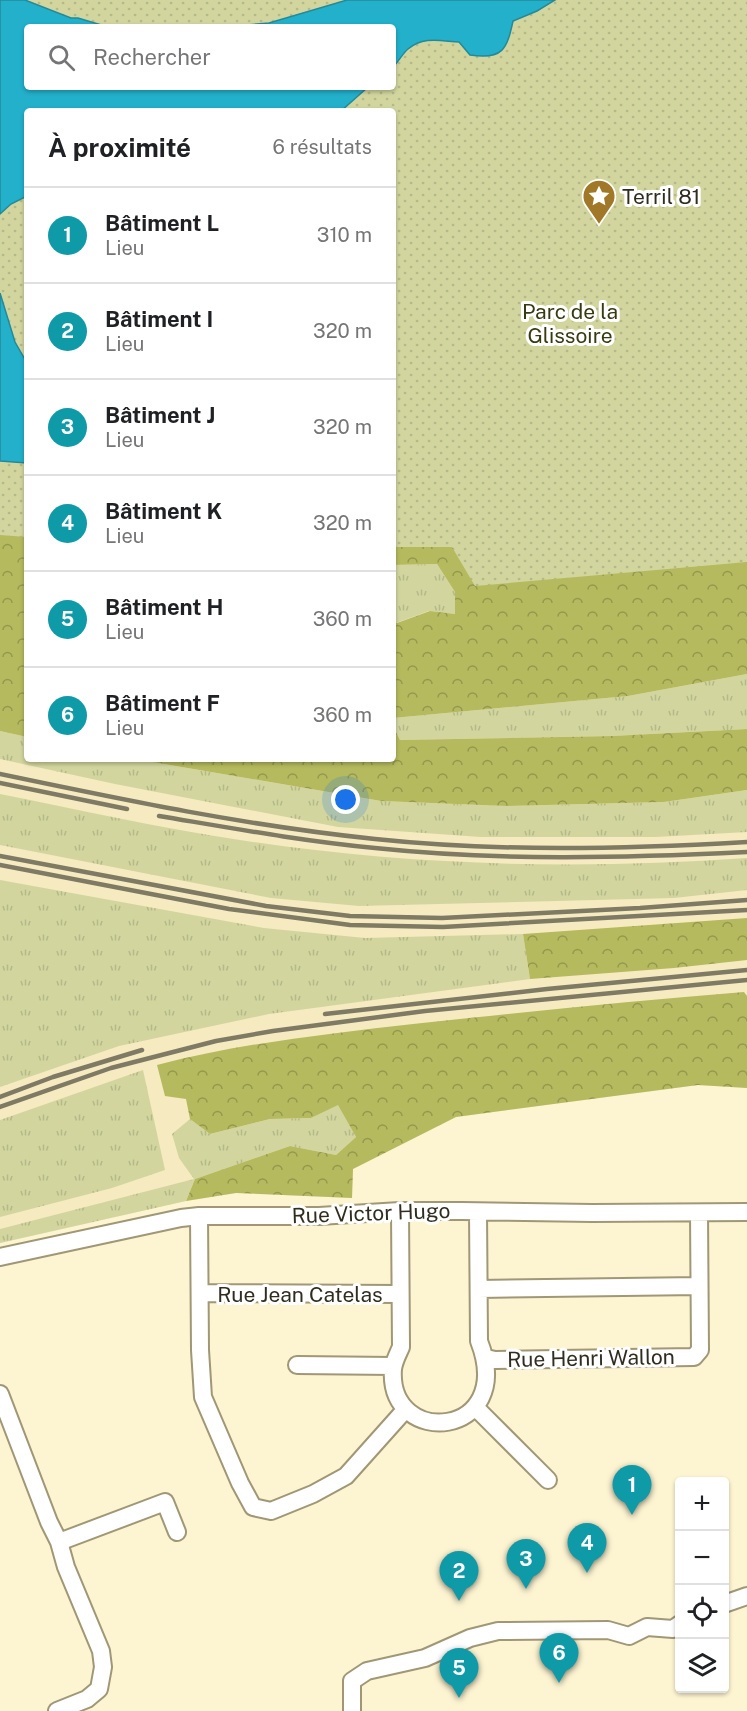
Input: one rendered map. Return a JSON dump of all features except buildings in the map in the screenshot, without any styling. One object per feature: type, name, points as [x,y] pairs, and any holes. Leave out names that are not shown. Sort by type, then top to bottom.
[{"type":"street","name":"Rue Victor Hugo","points":[[0,1257],[199,1216],[319,1215],[400,1211],[747,1212]]},
{"type":"street","points":[[400,1211],[401,1347],[393,1366],[393,1384],[405,1410],[429,1423],[449,1423],[465,1416],[476,1408],[487,1386],[486,1358],[480,1341],[478,1212]]},
{"type":"street","name":"Rue Henri Wallon","points":[[486,1358],[495,1360],[694,1357],[700,1350],[699,1213]]},
{"type":"street","points":[[199,1216],[200,1350],[203,1397],[231,1463],[253,1507],[271,1511],[313,1494],[346,1476],[405,1410]]},
{"type":"street","points":[[479,1289],[699,1286]]},
{"type":"street","name":"Rue Jean Catelas","points":[[200,1293],[400,1294]]},
{"type":"street","points":[[297,1365],[393,1366]]},
{"type":"street","points":[[0,1394],[59,1542],[66,1568],[100,1651],[103,1667],[99,1689],[87,1699],[57,1711]]},
{"type":"street","points":[[476,1408],[548,1480]]},
{"type":"street","points":[[59,1542],[165,1502],[177,1532]]},
{"type":"street","points":[[729,1602],[747,1596]]},
{"type":"street","points":[[352,1711],[352,1681],[367,1671],[425,1658],[498,1631],[608,1630],[629,1636],[647,1627],[675,1628]]},
{"type":"shaded area","points":[[0,535],[24,537],[24,762],[396,762],[396,547],[747,562],[747,1088],[698,1085],[456,1117],[353,1169],[352,1198],[236,1193],[186,1201],[0,1243]]},
{"type":"green space","name":"Parc de la Glissoire","points":[[0,0],[747,0],[747,562],[475,586],[452,547],[396,547],[396,108],[24,108],[24,537],[0,535]]},
{"type":"green space","points":[[0,461],[24,463],[24,736],[0,731]]},
{"type":"green space","points":[[747,462],[747,674],[628,696],[396,718],[396,623],[430,611],[455,614],[455,592],[437,564],[396,565],[396,525]]},
{"type":"green space","points":[[437,564],[455,592],[455,614],[429,611],[396,623],[396,565]]},
{"type":"green space","points":[[747,674],[747,729],[612,736],[400,740],[396,732],[396,718],[628,696]]},
{"type":"green space","points":[[747,729],[747,790],[664,802],[506,806],[381,801],[153,762],[396,762],[396,732],[400,740],[612,736]]},
{"type":"green space","points":[[0,731],[24,736],[24,762],[153,762],[381,801],[506,806],[664,802],[747,790],[747,832],[656,837],[481,837],[338,827],[115,784],[0,759]]},
{"type":"green space","points":[[0,794],[210,835],[303,849],[366,855],[493,863],[557,864],[684,862],[747,858],[747,890],[674,898],[359,906],[271,898],[0,845]]},
{"type":"green space","points":[[0,880],[264,928],[365,938],[523,934],[530,979],[269,1014],[119,1046],[0,1087]]},
{"type":"green space","points":[[747,918],[747,960],[530,979],[523,934]]},
{"type":"green space","points":[[744,992],[747,996],[747,1088],[698,1085],[456,1117],[353,1169],[352,1198],[236,1193],[186,1201],[195,1179],[290,1146],[336,1155],[356,1137],[338,1105],[311,1118],[270,1119],[210,1134],[190,1119],[186,1099],[165,1096],[157,1065],[284,1040],[537,1011]]},
{"type":"green space","points":[[143,1070],[165,1170],[112,1188],[0,1217],[0,1120]]},
{"type":"green space","points":[[338,1104],[356,1137],[336,1155],[290,1146],[195,1179],[186,1201],[0,1243],[0,1229],[194,1179],[179,1158],[172,1134],[190,1119],[210,1134],[270,1119],[311,1118]]},
{"type":"water","points":[[0,0],[25,0],[71,18],[98,24],[24,24],[24,90],[365,90],[344,108],[24,108],[24,198],[11,204],[0,214]]},
{"type":"water","points":[[347,0],[555,0],[513,21],[502,50],[490,56],[470,55],[459,42],[426,41],[408,49],[396,63],[396,24],[258,24],[269,23]]},
{"type":"water","points":[[0,293],[15,342],[24,358],[24,463],[0,461]]},
{"type":"railway","points":[[0,774],[234,820],[375,839],[514,848],[747,842]]},
{"type":"railway","points":[[0,783],[127,809]]},
{"type":"railway","points":[[159,816],[321,842],[468,855],[561,857],[747,852]]},
{"type":"railway","points":[[0,856],[266,906],[350,916],[442,918],[747,900]]},
{"type":"railway","points":[[0,865],[229,909],[350,925],[443,927],[747,910]]},
{"type":"railway","points":[[325,1014],[547,989],[747,970]]},
{"type":"railway","points":[[0,1107],[111,1068],[216,1041],[273,1031],[425,1011],[747,980]]},
{"type":"railway","points":[[0,1097],[53,1077],[142,1050]]},
{"type":"place","name":"Terril 81","points":[[599,225]]},
{"type":"place","name":"Bâtiment L","points":[[632,1515]]},
{"type":"place","name":"Bâtiment K","points":[[587,1573]]},
{"type":"place","name":"Bâtiment J","points":[[526,1589]]},
{"type":"place","name":"Bâtiment I","points":[[459,1601]]},
{"type":"place","name":"Bâtiment F","points":[[559,1683]]},
{"type":"place","name":"Bâtiment H","points":[[459,1698]]}]
